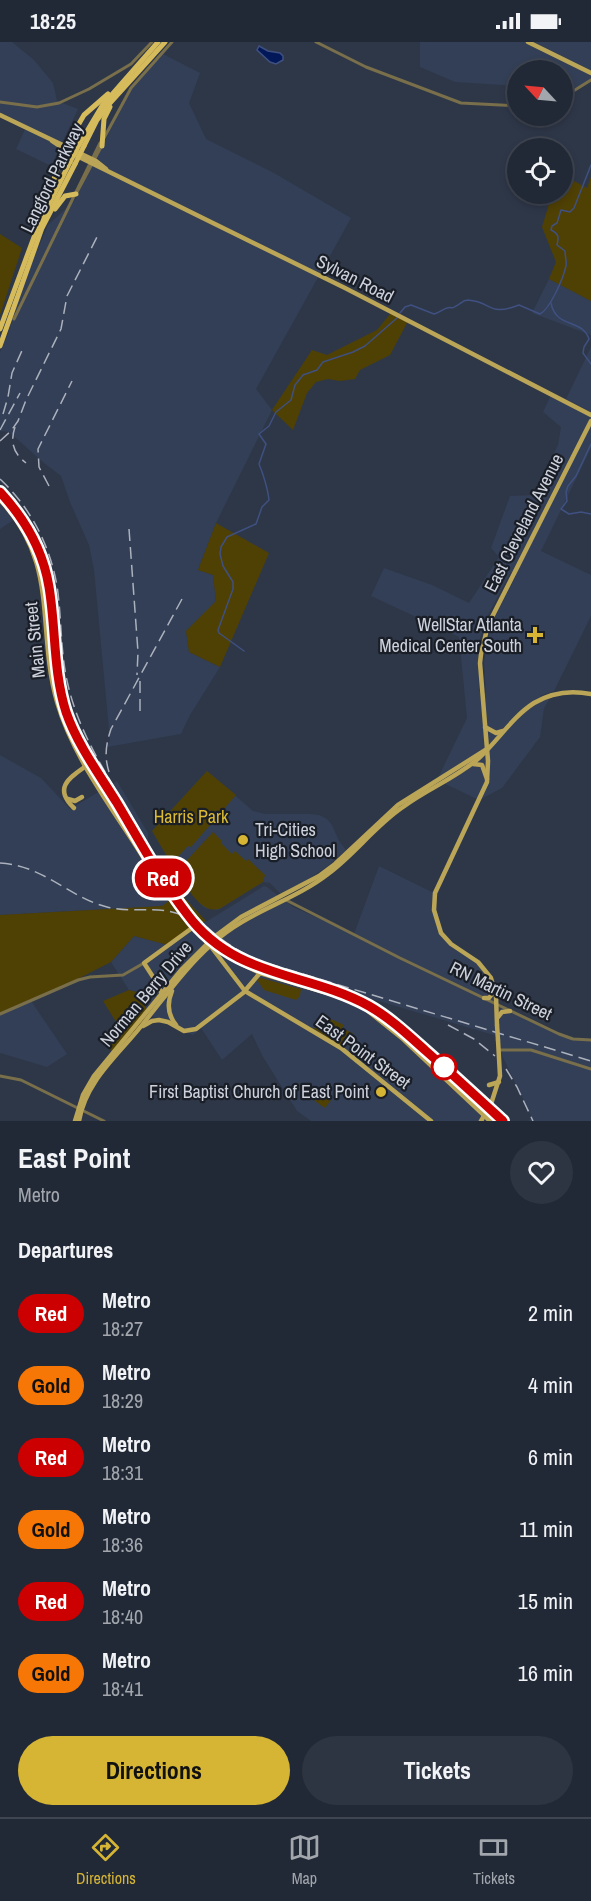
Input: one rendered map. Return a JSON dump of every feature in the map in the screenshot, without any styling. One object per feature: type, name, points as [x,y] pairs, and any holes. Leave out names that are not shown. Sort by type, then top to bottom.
[{"type":"highway","name":"Langford Parkway","points":[[82,145],[98,111],[158,42]]},
{"type":"highway","name":"Langford Parkway","points":[[0,329],[40,229],[82,145],[101,114],[165,42]]},
{"type":"highway","points":[[40,229],[58,162],[84,115],[129,74]]},
{"type":"highway","points":[[102,143],[107,111],[124,88]]},
{"type":"highway","points":[[103,127],[105,130],[109,129]]},
{"type":"highway","points":[[40,229],[61,200],[73,196]]},
{"type":"highway","name":"Langford Parkway","points":[[0,346],[40,229]]},
{"type":"main road","points":[[528,42],[591,73]]},
{"type":"main road","name":"Sylvan Road","points":[[0,115],[92,162],[103,165],[106,169],[591,414]]},
{"type":"main road","name":"East Cleveland Avenue","points":[[495,990],[483,967],[451,944],[443,935],[435,915],[435,893],[487,782],[489,773],[480,663],[488,625],[591,421]]},
{"type":"main road","name":"Main Street","points":[[0,500],[24,532],[37,564],[44,595],[50,673],[68,732],[93,778],[174,906],[212,947],[234,960],[260,973],[338,996],[363,1007],[404,1041],[483,1118],[490,1121]]},
{"type":"main road","name":"Norman Berry Drive","points":[[80,1109],[85,1091],[94,1076],[162,994],[214,937],[241,917],[309,887],[326,876],[395,813],[470,765],[523,711],[543,698],[565,692],[591,694]]},
{"type":"main road","points":[[485,727],[496,733],[503,731]]},
{"type":"main road","name":"Norman Berry Drive","points":[[80,1109],[94,1083],[111,1061],[196,960],[219,938],[247,918],[303,886],[335,864],[398,805],[487,749]]},
{"type":"main road","points":[[470,765],[476,763],[482,765],[487,782]]},
{"type":"main road","points":[[74,808],[65,795],[65,783],[86,766]]},
{"type":"main road","points":[[74,774],[83,772],[93,778]]},
{"type":"main road","points":[[65,795],[72,801],[82,797]]},
{"type":"main road","points":[[162,994],[144,963],[192,928]]},
{"type":"main road","points":[[212,947],[245,991]]},
{"type":"main road","points":[[226,967],[228,961],[234,960]]},
{"type":"main road","points":[[138,1030],[159,1020],[184,1031],[197,1028],[245,991],[260,973]]},
{"type":"main road","points":[[175,985],[169,1003],[172,1020],[183,1029],[197,1028]]},
{"type":"main road","points":[[484,998],[490,997],[495,990]]},
{"type":"main road","points":[[483,1118],[490,1107],[499,1082],[500,1059],[495,990]]},
{"type":"main road","name":"East Point Street","points":[[245,991],[341,1048],[431,1121]]},
{"type":"main road","points":[[497,1024],[501,1013],[510,1011]]},
{"type":"main road","points":[[489,1085],[499,1082]]},
{"type":"main road","points":[[77,1121],[80,1109]]},
{"type":"street","points":[[0,102],[36,107],[54,105],[89,89],[131,64],[152,42]]},
{"type":"street","points":[[14,319],[73,196],[131,88],[172,42]]},
{"type":"street","points":[[316,42],[366,67],[461,103],[507,105]]},
{"type":"street","points":[[573,91],[591,80]]},
{"type":"street","name":"RN Martin Street","points":[[282,898],[565,1037],[591,1040]]},
{"type":"street","points":[[0,1014],[78,980],[123,975],[144,963]]},
{"type":"street","points":[[499,1045],[508,1049],[531,1050],[591,1069]]},
{"type":"street","points":[[500,1059],[508,1049]]},
{"type":"street","points":[[0,1076],[21,1080],[104,1121]]},
{"type":"shaded area","points":[[0,42],[12,42],[34,60],[53,83],[57,101],[78,109],[51,166],[16,149],[26,127],[0,115]]},
{"type":"shaded area","points":[[420,42],[591,42],[591,81],[573,89],[573,60],[507,60],[507,85],[455,82],[420,67]]},
{"type":"shaded area","points":[[259,46],[268,51],[280,53],[283,60],[276,64],[270,62],[257,50]]},
{"type":"shaded area","points":[[163,54],[200,73],[189,103],[206,139],[274,173],[351,218],[256,389],[272,410],[216,523],[198,570],[213,575],[216,602],[186,631],[189,652],[220,667],[181,734],[107,747],[110,740],[94,570],[89,545],[61,476],[9,432],[0,431],[0,352],[8,334],[23,284],[48,225],[75,200],[133,85]]},
{"type":"shaded area","points":[[549,279],[591,301],[591,335],[532,313]]},
{"type":"shaded area","points":[[591,347],[591,412],[566,399]]},
{"type":"shaded area","points":[[551,395],[591,417],[591,448],[541,551],[591,575],[591,616],[554,691],[540,696],[549,700],[544,708],[540,737],[502,788],[479,800],[437,780],[467,718],[459,637],[371,596],[384,568],[432,585],[469,603],[499,557],[491,548],[510,496],[533,495],[558,445],[561,427],[543,412]],"holes":[[[511,572],[516,576],[495,617],[488,638],[484,662],[486,693],[479,691],[478,644],[488,615]]]},
{"type":"shaded area","points":[[0,503],[15,519],[0,529]]},
{"type":"shaded area","points":[[0,755],[41,778],[70,809],[117,781],[148,833],[148,844],[180,893],[162,906],[0,915]]},
{"type":"shaded area","points":[[207,771],[253,811],[265,814],[310,814],[327,819],[346,850],[328,866],[281,894],[270,883],[263,882],[218,910],[205,908],[168,858],[152,831]]},
{"type":"shaded area","points":[[379,866],[434,893],[436,920],[445,937],[472,958],[494,985],[496,1005],[533,1023],[574,1038],[591,1039],[591,1121],[529,1121],[531,1116],[499,1049],[497,1036],[372,999],[370,1010],[492,1121],[311,1121],[297,1111],[263,1057],[252,1034],[222,1060],[201,1028],[193,1035],[150,1015],[137,992],[129,990],[111,962],[134,936],[168,945],[264,886],[293,907],[354,934]]},
{"type":"shaded area","points":[[31,1001],[67,1054],[47,1067],[0,1053],[0,1014]]},
{"type":"green space","points":[[591,177],[591,301],[549,279],[556,262],[542,227],[549,204],[573,204],[573,180],[587,188]]},
{"type":"green space","points":[[0,234],[22,248],[0,315]]},
{"type":"green space","points":[[391,313],[408,321],[390,355],[360,370],[355,379],[340,381],[328,379],[316,382],[307,393],[293,430],[272,410],[312,350],[327,355],[377,330]]},
{"type":"green space","points":[[216,523],[269,553],[220,667],[189,652],[186,631],[216,601],[213,575],[198,570]]},
{"type":"green space","name":"Harris Park","points":[[207,771],[236,795],[191,847],[188,846],[173,862],[168,858],[152,831]]},
{"type":"green space","name":"Harris Park","points":[[213,832],[232,854],[235,851],[246,861],[248,859],[265,875],[263,882],[214,910],[207,908],[195,898],[177,871]]},
{"type":"green space","points":[[180,893],[206,921],[168,945],[134,936],[111,962],[0,1014],[0,915],[162,906]]},
{"type":"green space","points":[[261,978],[301,989],[300,996],[296,1000],[264,990],[257,980]]},
{"type":"green space","points":[[129,990],[137,992],[150,1015],[114,1055],[102,1037],[118,1025],[103,1001]]},
{"type":"green space","points":[[322,1015],[344,1025],[342,1028],[354,1034],[343,1047],[314,1029]]},
{"type":"green space","points":[[315,1090],[331,1100],[325,1108],[315,1101],[311,1094]]},
{"type":"waterway","points":[[400,313],[405,307],[411,305],[434,314],[468,300],[501,310],[519,305],[540,314],[544,311],[556,293],[566,264],[565,251],[557,245],[558,236],[551,230],[552,226],[557,223],[561,210],[570,212],[574,208],[591,165]]},
{"type":"waterway","points":[[551,303],[558,317],[586,332],[589,339],[583,353],[591,364]]},
{"type":"waterway","points":[[244,651],[218,630],[233,589],[233,582],[223,566],[220,554],[227,537],[256,524],[262,507],[269,500],[259,464],[266,444],[259,434],[269,426],[276,412],[291,400],[295,385],[303,375],[317,370],[323,362],[365,346],[397,318]]},
{"type":"waterway","points":[[591,444],[576,476],[568,486],[567,501],[561,509],[569,514],[581,512],[591,514]]},
{"type":"railway","points":[[0,441],[18,421],[61,329],[67,296],[98,235]]},
{"type":"railway","points":[[3,414],[12,373],[24,346]]},
{"type":"railway","points":[[49,486],[39,467],[38,449],[72,381]]},
{"type":"railway","points":[[0,430],[20,393]]},
{"type":"railway","points":[[15,427],[14,447],[26,463]]},
{"type":"railway","points":[[0,479],[29,514],[49,556],[57,586],[68,685],[88,740],[165,873],[181,897],[206,926],[221,939],[263,962],[591,1061]]},
{"type":"railway","points":[[0,492],[18,512]]},
{"type":"railway","points":[[129,529],[138,652],[137,675]]},
{"type":"railway","points":[[109,772],[106,750],[111,729],[182,599]]},
{"type":"railway","points":[[140,681],[140,716]]},
{"type":"railway","points":[[0,863],[30,869],[81,897],[107,907],[163,910],[185,916],[197,923]]},
{"type":"railway","points":[[343,994],[379,1013],[408,1035]]},
{"type":"railway","points":[[448,1025],[474,1039],[495,1056]]},
{"type":"railway","points":[[506,1069],[533,1121]]},
{"type":"railway","points":[[458,1075],[509,1121]]},
{"type":"metro line","name":"Red","points":[[0,492],[24,520],[34,537],[43,562],[51,596],[57,676],[63,702],[72,725],[141,844],[187,915],[209,938],[245,962],[275,974],[341,993],[379,1012],[396,1024],[503,1121]]},
{"type":"place","name":"WellStar Atlanta Medical Center South","points":[[535,635]]},
{"type":"place","name":"Tri-Cities High School","points":[[243,840]]},
{"type":"place","name":"First Baptist Church of East Point","points":[[381,1092]]}]
